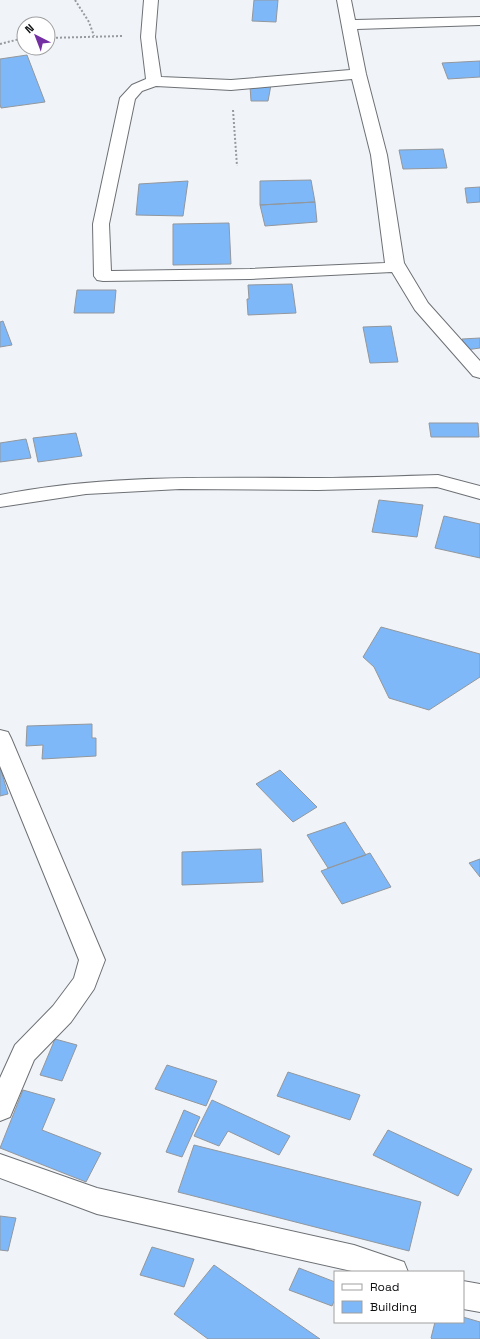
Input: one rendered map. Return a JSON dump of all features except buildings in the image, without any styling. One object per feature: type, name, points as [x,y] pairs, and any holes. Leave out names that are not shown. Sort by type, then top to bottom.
[{"type":"street","points":[[151,0],[148,36],[154,82]]},
{"type":"street","points":[[344,0],[358,74],[379,155],[395,263],[421,306],[480,372]]},
{"type":"street","points":[[349,25],[480,21]]},
{"type":"street","points":[[358,74],[231,85],[154,82],[137,88],[128,98],[101,224],[103,276],[250,274],[382,269],[391,267],[395,263]]},
{"type":"street","points":[[0,501],[86,488],[180,484],[318,484],[438,481],[480,493]]},
{"type":"street","points":[[0,738],[92,960],[85,982],[62,1014],[24,1053],[0,1109]]},
{"type":"street","points":[[0,1166],[97,1201],[354,1258],[391,1271]]},
{"type":"street","points":[[464,1295],[480,1298]]},
{"type":"path","points":[[75,0],[89,22],[94,36]]},
{"type":"path","points":[[56,38],[148,36]]},
{"type":"path","points":[[0,44],[16,40]]},
{"type":"path","points":[[231,85],[237,166]]}]
